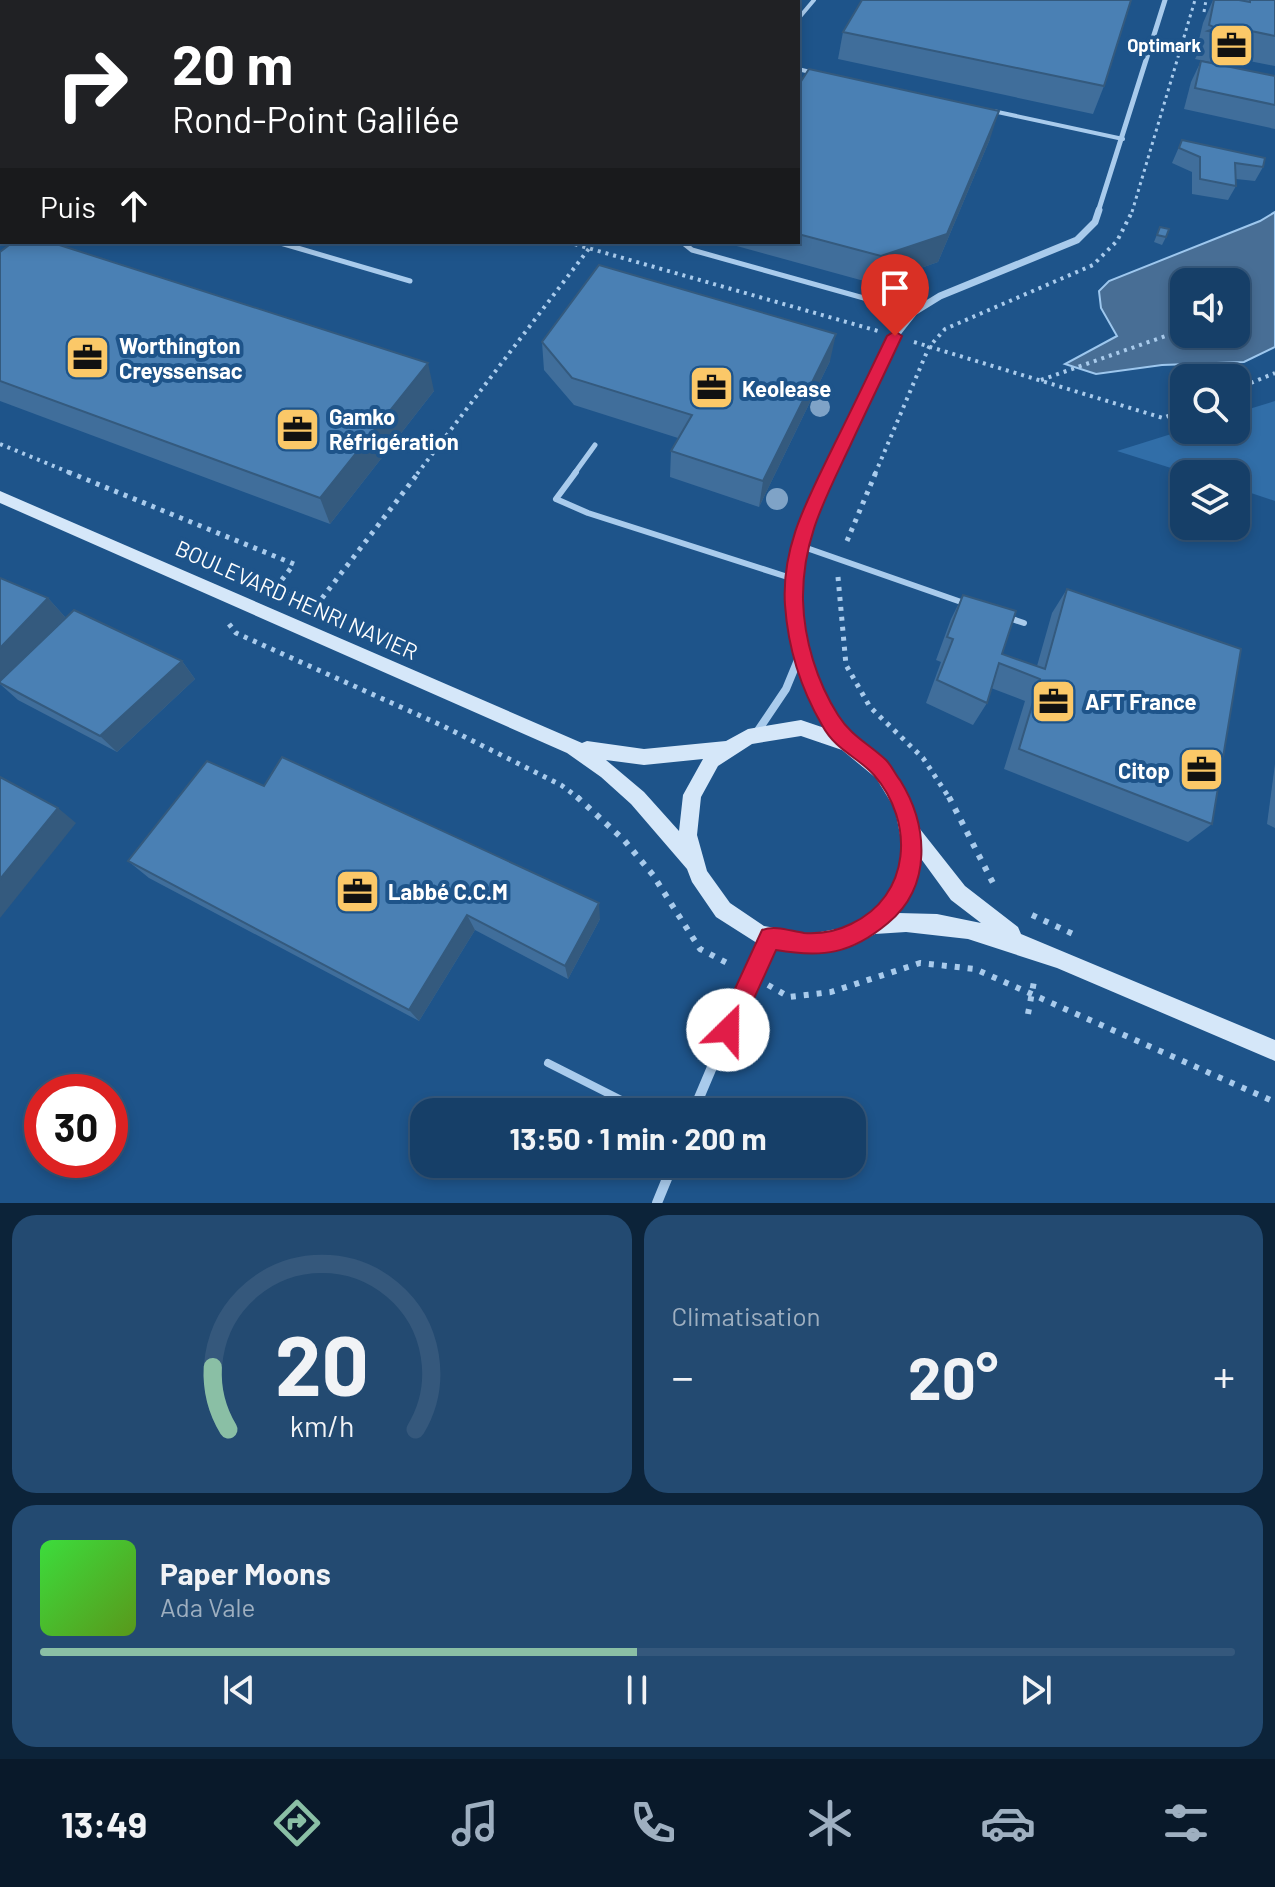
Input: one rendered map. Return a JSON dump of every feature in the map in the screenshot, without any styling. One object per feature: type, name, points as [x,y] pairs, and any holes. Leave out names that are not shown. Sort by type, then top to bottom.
[{"type":"main road","name":"BOULEVARD HENRI NAVIER","points":[[0,497],[573,747],[628,786],[664,824],[691,861]]},
{"type":"main road","points":[[911,829],[912,856],[906,882],[893,905],[858,933],[825,943],[797,943],[770,938],[726,913],[705,888],[691,861],[687,842],[688,806],[701,774],[725,749],[757,732],[801,728],[844,741],[864,753],[895,787],[911,829],[958,893],[999,927],[1041,950],[1275,1051]]},
{"type":"main road","name":"BOULEVARD HENRI NAVIER","points":[[573,747],[610,755],[644,757],[725,749]]},
{"type":"main road","points":[[873,924],[901,921],[963,927],[1041,950]]},
{"type":"street","points":[[844,741],[829,719],[800,654],[794,579],[804,525],[895,336],[914,312],[940,296],[1077,240],[1095,222],[1165,0]]},
{"type":"street","points":[[757,732],[786,689],[800,654]]},
{"type":"street","points":[[699,1098],[770,938]]},
{"type":"street","points":[[657,1203],[667,1178]]},
{"type":"lane","points":[[800,17],[814,0]]},
{"type":"lane","points":[[800,69],[829,76]]},
{"type":"lane","points":[[982,109],[1123,139]]},
{"type":"lane","points":[[284,244],[410,281]]},
{"type":"lane","points":[[684,244],[692,250],[914,312]]},
{"type":"lane","points":[[595,445],[556,499],[588,513],[794,579]]},
{"type":"lane","points":[[798,545],[967,604]]},
{"type":"lane","points":[[995,614],[1024,623]]},
{"type":"lane","points":[[548,1063],[617,1098]]},
{"type":"path","points":[[1002,890],[990,881],[960,815],[923,758],[870,707],[846,665],[838,597],[839,559],[929,347],[945,329],[1093,265],[1117,241],[1134,207],[1195,0]]},
{"type":"path","points":[[1204,12],[1206,0]]},
{"type":"path","points":[[574,244],[589,248]]},
{"type":"path","points":[[301,626],[592,244]]},
{"type":"path","points":[[1040,381],[1170,334]]},
{"type":"path","points":[[1250,383],[1275,373]]},
{"type":"path","points":[[1163,418],[1170,415]]},
{"type":"path","points":[[0,444],[294,564],[236,633]]},
{"type":"path","points":[[275,588],[358,625]]},
{"type":"path","points":[[1024,908],[1035,917],[1077,936]]},
{"type":"shaded area","points":[[1275,212],[1275,347],[1244,362],[1170,364],[1096,374],[1065,364],[1117,336],[1101,308],[1099,291],[1109,281],[1260,221]]},
{"type":"shaded area","points":[[1275,401],[1275,501],[1250,493],[1250,460],[1170,460],[1170,468],[1117,451],[1170,434],[1170,444],[1250,444],[1250,409]]},
{"type":"building","points":[[862,0],[1131,0],[1104,86],[843,32]]},
{"type":"building","points":[[1214,0],[1275,0],[1275,36],[1246,30],[1244,38],[1208,31],[1216,28],[1209,25]]},
{"type":"building","points":[[1201,61],[1275,76],[1275,105],[1195,88]]},
{"type":"building","points":[[809,69],[999,111],[947,234],[881,256],[800,235],[800,83]]},
{"type":"building","points":[[1182,140],[1265,158],[1263,167],[1235,163],[1236,186],[1200,179],[1200,157],[1179,148]]},
{"type":"building","points":[[1160,227],[1169,229],[1166,237],[1157,235]]},
{"type":"building","points":[[10,244],[56,244],[428,363],[320,498],[0,381],[0,252]]},
{"type":"building","points":[[599,265],[836,334],[763,481],[671,451],[692,415],[572,378],[542,342]]},
{"type":"building","points":[[0,578],[48,598],[0,648]]},
{"type":"building","points":[[1067,589],[1241,649],[1212,824],[1019,749],[1040,679],[999,663],[987,703],[937,680],[953,639],[947,637],[963,595],[1016,611],[1002,654],[1045,669]]},
{"type":"building","points":[[74,610],[182,661],[100,736],[0,683]]},
{"type":"building","points":[[282,757],[599,903],[565,966],[467,915],[409,1010],[128,861],[207,761],[264,786]]},
{"type":"building","points":[[0,777],[58,808],[0,879]]},
{"type":"place","name":"Optimark","points":[[1232,45]]},
{"type":"place","name":"Worthington Creyssensac","points":[[88,358]]},
{"type":"place","name":"Keolease","points":[[711,388]]},
{"type":"place","name":"Gamko Réfrigération","points":[[298,429]]},
{"type":"place","name":"AFT France","points":[[1054,701]]},
{"type":"place","name":"Citop","points":[[1201,770]]},
{"type":"place","name":"Labbé C.C.M","points":[[357,891]]},
{"type":"route","points":[[728,1030],[770,938],[806,944],[825,943],[858,933],[893,905],[906,882],[912,856],[911,829],[905,807],[881,768],[844,741],[829,719],[800,654],[794,604],[795,561],[804,525],[895,336]]}]
